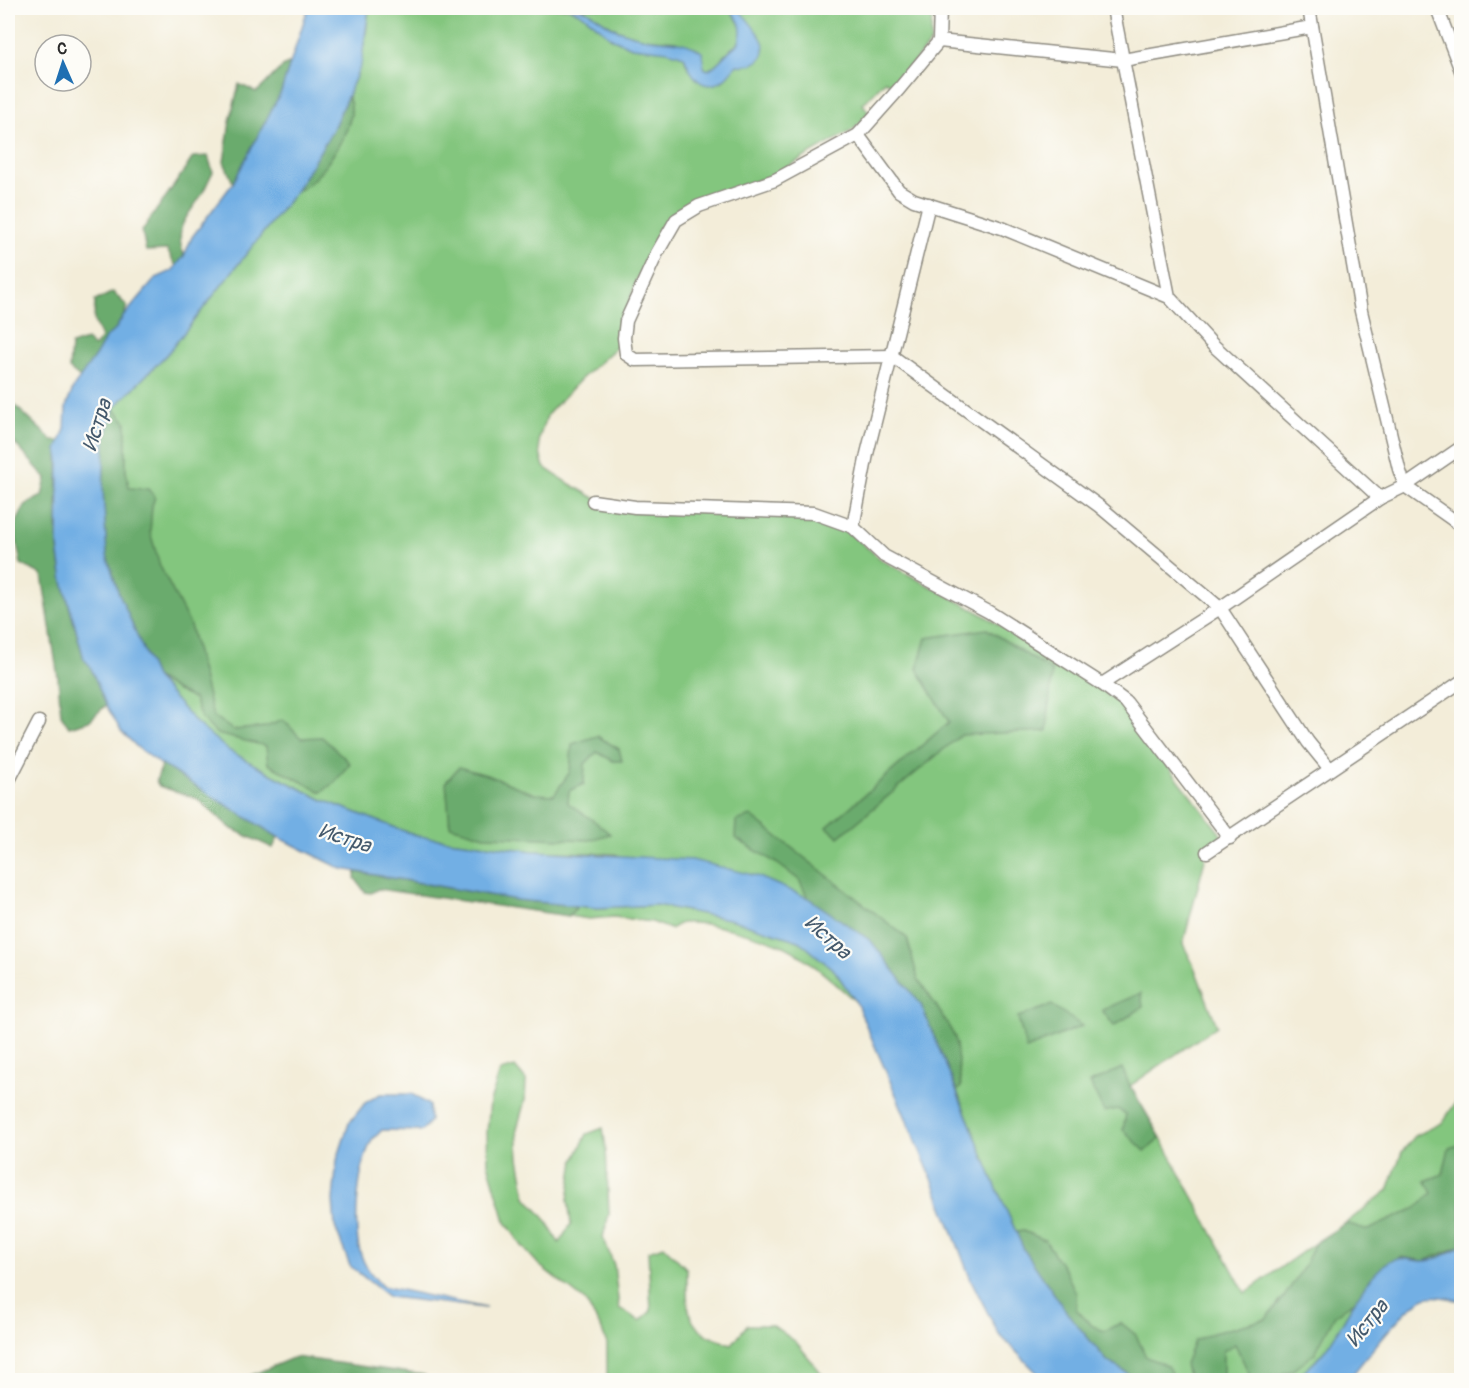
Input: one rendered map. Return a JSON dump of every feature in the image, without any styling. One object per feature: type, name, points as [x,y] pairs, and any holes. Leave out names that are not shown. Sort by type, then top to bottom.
[{"type":"street","points":[[940,8],[939,41],[858,135],[775,180],[699,206],[676,220],[657,253],[626,321],[624,338],[626,354],[635,360],[892,356],[1099,506],[1220,608],[1308,742],[1330,769]]},
{"type":"street","points":[[1113,8],[1169,297]]},
{"type":"street","points":[[1309,8],[1361,311],[1399,469],[1405,486],[1461,526]]},
{"type":"street","points":[[1437,8],[1461,73]]},
{"type":"street","points":[[939,41],[1123,60],[1312,27]]},
{"type":"street","points":[[858,135],[899,191],[914,200],[1002,228],[1169,297],[1213,345],[1380,498]]},
{"type":"street","points":[[853,527],[867,454],[929,204]]},
{"type":"street","points":[[1102,684],[1220,608],[1380,498],[1405,486],[1461,447]]},
{"type":"street","points":[[593,501],[635,507],[814,513],[853,527],[884,556],[989,612],[1102,684],[1126,702],[1230,838]]},
{"type":"street","points":[[1207,852],[1461,681]]},
{"type":"street","points":[[8,782],[39,722]]},
{"type":"green space","points":[[369,8],[569,8],[585,16],[613,39],[632,47],[666,50],[684,56],[687,66],[723,81],[727,73],[762,41],[737,8],[932,8],[931,42],[894,85],[885,81],[863,104],[869,113],[853,130],[771,176],[687,204],[673,213],[637,279],[618,335],[620,344],[581,379],[548,414],[539,439],[540,453],[544,467],[603,503],[812,518],[846,530],[883,561],[982,614],[1101,689],[1121,705],[1223,837],[1207,852],[1183,944],[1217,1026],[1130,1086],[1161,1138],[1245,1293],[1346,1223],[1388,1190],[1402,1152],[1415,1136],[1442,1123],[1461,1095],[1461,1246],[1354,1302],[1330,1345],[1303,1374],[1289,1380],[1139,1380],[1108,1362],[1024,1250],[950,1074],[871,941],[615,854],[533,851],[417,836],[323,800],[228,750],[196,723],[155,677],[114,408],[168,353],[296,191],[348,96],[359,69]]},
{"type":"green space","points":[[582,8],[728,8],[740,26],[742,36],[737,45],[708,70],[704,68],[702,60],[676,41],[641,38],[616,29]]},
{"type":"green space","points":[[290,63],[281,92],[233,183],[224,162],[230,121],[239,84],[256,92],[280,69]]},
{"type":"green space","points":[[348,96],[351,113],[347,128],[336,149],[313,180],[296,191],[332,131]]},
{"type":"green space","points":[[208,156],[213,172],[181,229],[184,256],[176,266],[167,250],[146,251],[142,231],[193,157]]},
{"type":"green space","points":[[113,292],[127,306],[124,315],[115,330],[106,337],[80,378],[69,369],[71,345],[86,340],[94,347],[101,338],[94,321],[95,301]]},
{"type":"green space","points":[[8,399],[53,441],[61,441],[58,454],[57,521],[62,575],[84,659],[90,666],[106,705],[89,721],[69,727],[61,715],[58,678],[42,575],[21,564],[14,528],[25,505],[42,496],[46,478],[8,436]]},
{"type":"green space","points":[[114,408],[126,422],[126,471],[129,488],[148,489],[155,497],[150,532],[160,566],[190,625],[213,716],[233,730],[266,727],[283,720],[301,738],[322,737],[350,763],[335,782],[321,792],[268,764],[266,746],[217,734],[201,718],[194,699],[155,677],[118,591],[107,555],[103,491],[105,439]]},
{"type":"green space","points":[[987,629],[1052,671],[1047,731],[961,735],[839,837],[827,827],[949,722],[917,669],[926,638]]},
{"type":"green space","points":[[597,736],[619,749],[622,761],[613,761],[597,752],[585,764],[584,784],[569,791],[568,803],[610,834],[590,840],[485,836],[450,826],[446,782],[459,767],[490,776],[535,794],[554,795],[570,772],[572,744]]},
{"type":"green space","points":[[162,765],[278,837],[273,848],[232,829],[196,798],[159,786],[156,781]]},
{"type":"green space","points":[[751,816],[907,938],[918,979],[955,1037],[961,1087],[957,1091],[921,1005],[871,941],[808,898],[799,880],[778,864],[735,838],[736,821]]},
{"type":"green space","points":[[356,872],[517,900],[578,906],[568,916],[378,889],[371,893],[365,892],[355,878]]},
{"type":"green space","points":[[656,905],[733,920],[799,941],[835,971],[856,1002],[795,952],[749,934],[705,924],[682,923],[670,929],[652,922],[614,917],[589,919],[568,916],[578,906],[597,908]]},
{"type":"green space","points":[[1141,993],[1143,1007],[1114,1026],[1102,1010]]},
{"type":"green space","points":[[1052,1005],[1082,1026],[1026,1049],[1018,1017]]},
{"type":"green space","points":[[515,1067],[526,1080],[525,1100],[517,1129],[519,1158],[526,1197],[546,1220],[559,1243],[571,1224],[568,1199],[574,1161],[587,1134],[603,1128],[609,1214],[603,1237],[614,1265],[619,1308],[640,1321],[651,1311],[648,1251],[664,1246],[687,1269],[687,1298],[697,1327],[716,1339],[732,1344],[747,1325],[772,1325],[796,1342],[827,1380],[609,1380],[607,1344],[601,1328],[585,1301],[539,1265],[522,1246],[505,1221],[488,1163],[487,1132],[490,1102],[500,1071]]},
{"type":"green space","points":[[1122,1068],[1161,1138],[1145,1151],[1123,1130],[1126,1114],[1117,1109],[1104,1112],[1090,1083]]},
{"type":"green space","points":[[1461,1144],[1461,1246],[1424,1261],[1401,1257],[1385,1264],[1354,1302],[1335,1315],[1315,1353],[1293,1370],[1268,1380],[1252,1380],[1235,1344],[1223,1351],[1223,1378],[1220,1380],[1189,1380],[1185,1364],[1194,1341],[1213,1333],[1266,1319],[1305,1265],[1315,1243],[1346,1223],[1368,1230],[1416,1208],[1432,1193],[1425,1181],[1443,1174],[1449,1148]]},
{"type":"green space","points":[[1023,1231],[1045,1240],[1066,1272],[1076,1293],[1076,1309],[1091,1325],[1104,1331],[1121,1323],[1136,1335],[1146,1357],[1168,1366],[1173,1380],[1139,1380],[1108,1362],[1068,1314],[1024,1250],[1016,1232]]},
{"type":"green space","points":[[295,1357],[424,1375],[430,1380],[240,1380]]},
{"type":"water","name":"Истра","points":[[308,8],[369,8],[361,65],[332,131],[296,191],[168,353],[114,408],[105,439],[103,491],[107,555],[118,591],[155,677],[196,723],[228,750],[323,800],[417,836],[533,851],[692,860],[757,876],[808,898],[871,941],[921,1005],[1024,1250],[1068,1314],[1108,1362],[1139,1380],[1044,1380],[998,1333],[971,1280],[933,1181],[856,1002],[835,971],[799,941],[733,920],[657,905],[597,908],[517,900],[342,869],[278,837],[162,765],[138,748],[121,731],[106,705],[90,666],[84,659],[63,582],[58,547],[59,460],[57,450],[65,429],[66,407],[74,386],[106,337],[115,330],[122,318],[156,278],[172,271],[184,256],[192,237],[233,183],[281,92]]},
{"type":"water","points":[[569,8],[590,12],[611,27],[628,34],[691,46],[702,52],[704,68],[708,70],[738,44],[741,33],[740,24],[728,8],[737,8],[763,42],[763,53],[758,61],[748,65],[737,65],[720,82],[707,85],[701,83],[692,74],[684,56],[668,51],[632,47],[613,39],[585,16]]},
{"type":"water","points":[[380,1094],[412,1094],[429,1105],[430,1121],[422,1131],[382,1130],[370,1144],[362,1169],[357,1215],[358,1244],[365,1264],[382,1286],[486,1308],[389,1297],[350,1266],[335,1227],[333,1200],[337,1160],[349,1123],[365,1103]]},
{"type":"water","name":"Истра","points":[[1461,1246],[1461,1301],[1434,1296],[1416,1303],[1395,1323],[1348,1380],[1289,1380],[1306,1370],[1319,1357],[1360,1294],[1389,1261],[1399,1258],[1433,1260]]}]
